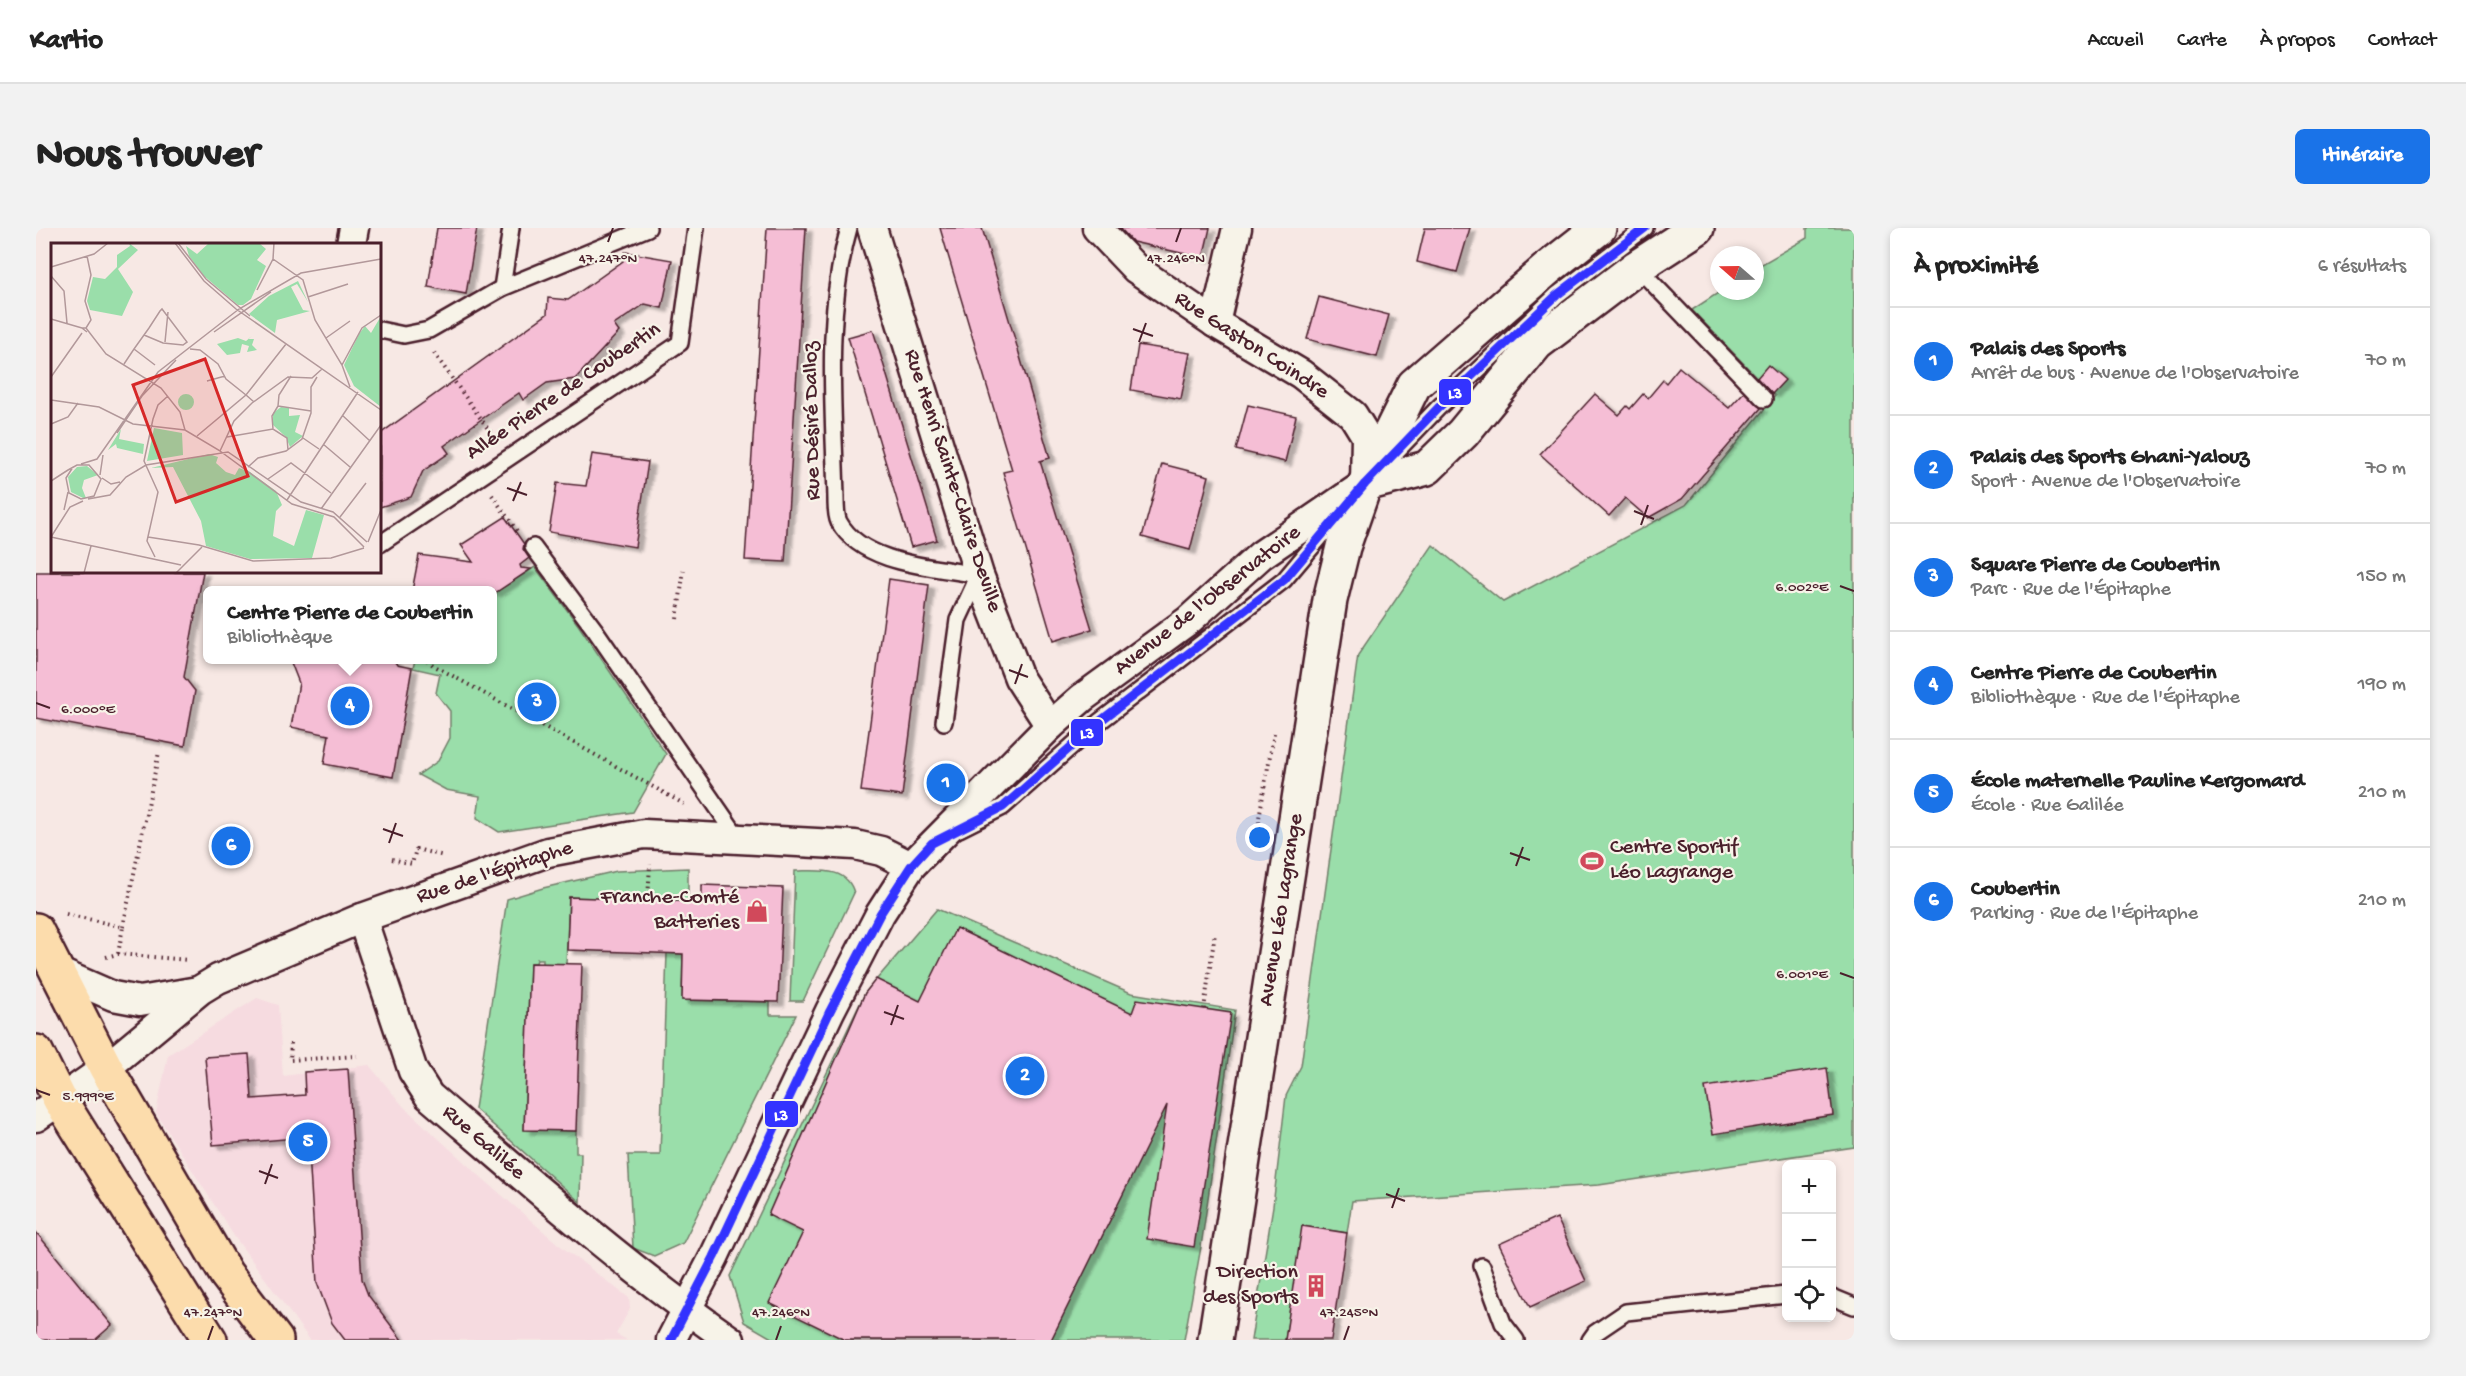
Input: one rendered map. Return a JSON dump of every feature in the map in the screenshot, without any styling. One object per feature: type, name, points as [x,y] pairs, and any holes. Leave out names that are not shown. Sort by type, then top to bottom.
[{"type":"main road","name":"Avenue Léo Lagrange","points":[[1215,1340],[1330,600],[1343,547],[1365,484],[1414,385],[1547,269],[1599,228]]},
{"type":"main road","points":[[1365,484],[1427,468],[1463,433],[1537,344],[1637,267],[1697,228]]},
{"type":"main road","points":[[47,921],[58,972],[106,1068],[226,1274],[276,1340]]},
{"type":"main road","points":[[36,1052],[44,1100],[210,1340]]},
{"type":"street","points":[[351,243],[354,228]]},
{"type":"street","name":"Rue Henri Sainte-Claire Deville","points":[[872,228],[979,575],[1019,678],[1050,726]]},
{"type":"street","name":"Rue Gaston Coindre","points":[[1097,228],[1136,269],[1215,323],[1301,374],[1353,415],[1366,436],[1365,484]]},
{"type":"street","points":[[1215,323],[1237,228]]},
{"type":"street","name":"Avenue de l'Observatoire","points":[[671,1340],[714,1257],[830,1011],[880,914],[911,866],[1050,726],[1082,698],[1189,620],[1261,555],[1365,484]]},
{"type":"street","name":"Rue de l'Épitaphe","points":[[44,1100],[106,1068],[200,990],[218,979],[363,918],[548,852],[645,834],[855,844],[881,851],[911,866]]},
{"type":"street","name":"Rue Galilée","points":[[363,918],[413,1071],[429,1096],[596,1239],[730,1340]]},
{"type":"street","name":"Rue de l'Épitaphe","points":[[58,972],[113,996],[140,1001],[200,990]]},
{"type":"lane","points":[[502,288],[511,228]]},
{"type":"lane","points":[[381,330],[404,335],[429,330],[502,288],[648,228]]},
{"type":"lane","name":"Allée Pierre de Coubertin","points":[[381,543],[680,343],[696,228]]},
{"type":"lane","name":"Rue Désiré Dalloz","points":[[849,228],[837,283],[833,339],[838,521],[856,542],[878,555],[979,575]]},
{"type":"lane","points":[[1365,484],[1438,408],[1557,295],[1645,228]]},
{"type":"lane","points":[[1637,267],[1764,399]]},
{"type":"lane","name":"Avenue de l'Observatoire","points":[[932,843],[1003,807],[1099,722],[1284,580],[1365,484]]},
{"type":"lane","points":[[528,543],[595,630],[739,839]]},
{"type":"lane","points":[[944,722],[958,620],[979,575]]},
{"type":"lane","points":[[1482,1266],[1503,1323],[1516,1340]]},
{"type":"lane","points":[[1590,1340],[1595,1333],[1626,1312],[1782,1295]]},
{"type":"lane","points":[[1836,1299],[1854,1306]]},
{"type":"path","points":[[428,344],[508,458]]},
{"type":"path","points":[[480,477],[528,543]]},
{"type":"path","points":[[677,619],[684,569]]},
{"type":"path","points":[[432,664],[694,809]]},
{"type":"path","points":[[118,954],[159,752]]},
{"type":"path","points":[[392,859],[412,864],[416,849],[451,858]]},
{"type":"path","points":[[648,900],[650,863]]},
{"type":"path","points":[[47,921],[123,927]]},
{"type":"path","points":[[1204,1009],[1215,933]]},
{"type":"path","points":[[106,957],[118,954],[193,960]]},
{"type":"path","points":[[291,1043],[290,1060],[357,1056]]},
{"type":"shaded area","points":[[257,998],[278,1005],[283,1076],[369,1065],[404,1107],[473,1170],[558,1244],[629,1298],[630,1309],[616,1334],[627,1340],[310,1340],[234,1236],[156,1113],[168,1055]]},
{"type":"green space","name":"Centre Sportif Léo Lagrange","points":[[1807,228],[1854,228],[1854,1147],[1599,1185],[1352,1201],[1347,1233],[1303,1226],[1285,1340],[1251,1340],[1273,1206],[1286,1096],[1301,1066],[1358,655],[1433,545],[1503,602],[1686,505],[1775,396],[1692,310],[1710,298],[1764,300],[1764,263],[1807,238]]},
{"type":"green space","points":[[535,567],[579,626],[666,754],[633,812],[499,832],[477,818],[480,796],[446,790],[418,775],[438,761],[450,738],[450,711],[436,693],[440,674],[413,668],[414,664],[497,664],[497,591]]},
{"type":"green space","points":[[688,868],[688,901],[569,897],[566,964],[543,964],[543,959],[530,963],[524,1129],[576,1131],[576,1153],[581,1153],[580,1202],[475,1109],[507,899],[617,871]]},
{"type":"green space","points":[[795,871],[821,871],[838,874],[845,878],[854,893],[803,1001],[790,1001]]},
{"type":"green space","points":[[937,909],[1131,993],[1235,1010],[1201,1247],[1184,1340],[775,1340],[744,1322],[730,1276],[865,993]]},
{"type":"green space","points":[[667,953],[683,954],[682,1000],[770,1002],[770,1015],[796,1015],[683,1243],[654,1256],[633,1248],[628,1155],[660,1155]]},
{"type":"building","points":[[437,228],[477,228],[466,294],[428,287]]},
{"type":"building","points":[[767,228],[806,228],[785,562],[745,560]]},
{"type":"building","points":[[940,228],[982,228],[1050,458],[1040,461],[1092,629],[1053,641],[1003,472],[1012,470]]},
{"type":"building","points":[[1120,228],[1210,228],[1203,258],[1133,242]]},
{"type":"building","points":[[1425,228],[1470,228],[1457,272],[1417,262]]},
{"type":"building","points":[[625,252],[672,260],[662,308],[645,304],[614,325],[619,332],[575,379],[547,383],[523,400],[519,393],[444,446],[449,453],[423,471],[411,497],[381,507],[381,433],[547,314],[548,298],[568,300],[623,261]]},
{"type":"building","points":[[1319,297],[1389,315],[1377,357],[1307,339]]},
{"type":"building","points":[[873,330],[937,540],[911,547],[848,337]]},
{"type":"building","points":[[1138,345],[1190,353],[1181,399],[1131,390]]},
{"type":"building","points":[[1768,365],[1785,380],[1772,394],[1757,378]]},
{"type":"building","points":[[1679,367],[1729,408],[1744,392],[1761,408],[1682,499],[1648,518],[1625,498],[1609,516],[1540,454],[1595,394],[1619,415],[1627,406],[1630,409],[1643,394],[1648,398],[1663,380],[1666,383]]},
{"type":"building","points":[[1248,405],[1296,416],[1285,462],[1236,450]]},
{"type":"building","points":[[592,454],[648,462],[635,547],[549,532],[557,483],[586,486]]},
{"type":"building","points":[[1162,464],[1209,476],[1190,550],[1142,537]]},
{"type":"building","points":[[505,517],[524,544],[523,549],[529,558],[520,565],[521,568],[531,569],[497,592],[497,586],[413,586],[419,555],[473,562],[461,545]]},
{"type":"building","points":[[36,572],[203,573],[184,677],[195,691],[185,746],[36,718]]},
{"type":"building","points":[[889,579],[929,585],[902,796],[861,791]]},
{"type":"building","points":[[292,664],[396,664],[412,668],[393,777],[324,764],[329,735],[291,727],[299,683]]},
{"type":"building","points":[[702,885],[783,888],[778,1002],[682,1000],[683,954],[567,950],[569,897],[702,902]]},
{"type":"building","points":[[956,928],[1132,1013],[1137,999],[1231,1013],[1194,1247],[1147,1239],[1167,1105],[1051,1340],[845,1340],[769,1303],[803,1232],[768,1215],[865,993],[876,979],[920,1001]]},
{"type":"building","points":[[530,963],[582,964],[576,1131],[524,1130]]},
{"type":"building","points":[[249,1054],[252,1099],[305,1095],[304,1072],[348,1069],[362,1279],[368,1295],[402,1340],[345,1340],[332,1323],[317,1283],[308,1137],[213,1145],[205,1057]]},
{"type":"building","points":[[1827,1068],[1833,1115],[1713,1134],[1705,1087]]},
{"type":"building","points":[[1557,1218],[1586,1281],[1530,1307],[1499,1244]]},
{"type":"building","name":"Direction des Sports","points":[[1302,1226],[1347,1233],[1331,1340],[1285,1340]]},
{"type":"building","points":[[36,1232],[112,1325],[95,1340],[36,1340]]},
{"type":"transit line","name":"L3","points":[[671,1340],[714,1257],[830,1011],[880,914],[911,866],[932,843],[1003,807],[1099,722],[1284,580],[1365,484],[1438,408],[1557,295],[1645,228]]},
{"type":"place","name":"Square Pierre de Coubertin","points":[[537,702]]},
{"type":"place","name":"Centre Pierre de Coubertin","points":[[350,706]]},
{"type":"place","name":"Palais des Sports","points":[[946,783]]},
{"type":"place","name":"Coubertin","points":[[231,846]]},
{"type":"place","name":"Centre Sportif Léo Lagrange","points":[[1592,861]]},
{"type":"place","name":"Franche-Comté Batteries","points":[[757,911]]},
{"type":"place","name":"Palais des Sports Ghani-Yalouz","points":[[1025,1076]]},
{"type":"place","name":"École maternelle Pauline Kergomard","points":[[308,1142]]},
{"type":"place","name":"Direction des Sports","points":[[1316,1286]]}]
